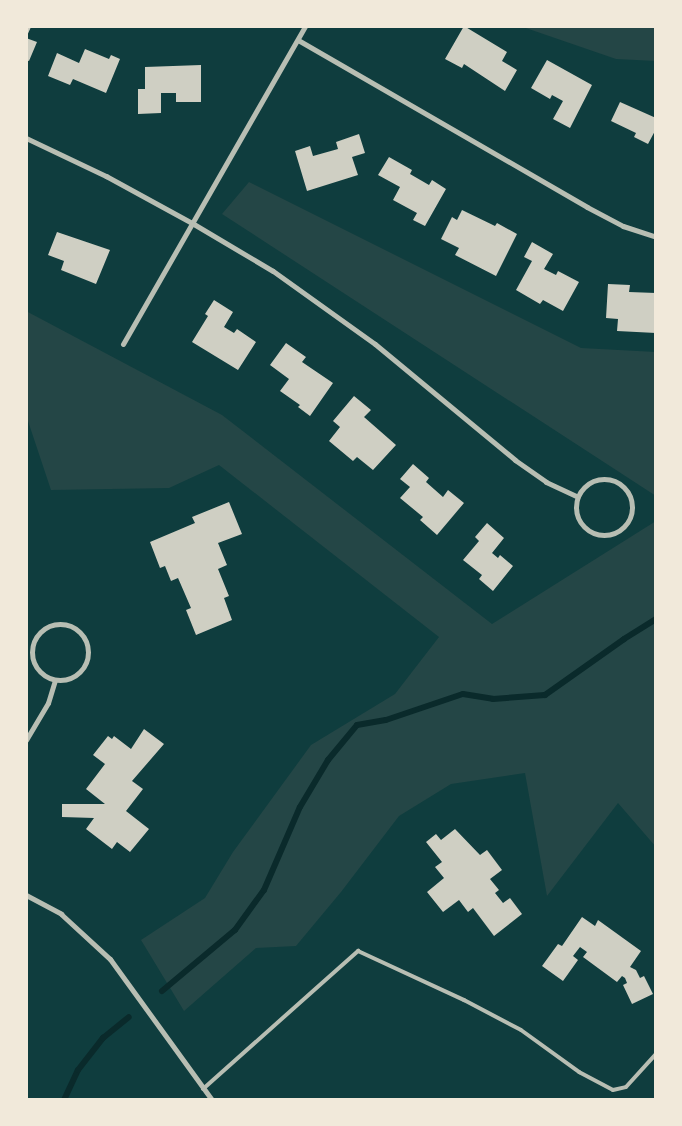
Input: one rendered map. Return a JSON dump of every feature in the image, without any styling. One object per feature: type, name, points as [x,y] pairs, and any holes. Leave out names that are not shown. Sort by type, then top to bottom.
[{"type":"street","points":[[123,344],[306,26]]},
{"type":"street","points":[[298,40],[587,207],[623,226],[656,237]]},
{"type":"street","points":[[26,138],[106,176],[192,222],[320,304],[375,344],[516,460],[546,482],[578,497]]},
{"type":"street","points":[[597,480],[615,480],[622,485],[632,500],[631,517],[620,531],[603,535],[594,534],[586,529],[577,514],[578,497],[589,483],[597,480]]},
{"type":"street","points":[[64,624],[74,628],[86,642],[86,661],[74,676],[55,680],[46,676],[34,662],[33,643],[46,628],[64,624]]},
{"type":"street","points":[[26,740],[48,703],[55,680]]},
{"type":"street","points":[[26,895],[62,914],[110,959],[212,1100]]},
{"type":"lane","points":[[203,1089],[358,951],[464,1000],[521,1030],[579,1072],[613,1090],[626,1087],[656,1054]]},
{"type":"shaded area","points":[[520,26],[656,26],[656,61],[616,59]]},
{"type":"shaded area","points":[[249,182],[581,348],[656,352],[656,496],[222,214]]},
{"type":"shaded area","points":[[26,311],[222,415],[492,624],[656,521],[656,847],[618,803],[547,896],[525,773],[451,784],[399,816],[341,892],[296,946],[256,948],[184,1011],[141,940],[205,898],[233,852],[311,745],[395,694],[439,637],[219,465],[169,488],[51,490],[26,415]]},
{"type":"building","points":[[26,26],[31,27],[26,38]]},
{"type":"building","points":[[464,26],[507,52],[502,61],[517,70],[505,91],[464,64],[462,68],[445,59]]},
{"type":"building","points":[[26,38],[37,42],[29,61],[26,60]]},
{"type":"building","points":[[85,49],[109,59],[111,55],[120,59],[106,93],[73,79],[70,85],[48,76],[57,53],[79,63]]},
{"type":"building","points":[[547,60],[592,85],[570,128],[553,119],[563,101],[552,95],[550,99],[531,88]]},
{"type":"building","points":[[201,65],[201,102],[176,102],[176,93],[161,93],[161,113],[138,114],[138,89],[145,89],[145,67]]},
{"type":"building","points":[[620,102],[656,118],[656,129],[648,144],[634,137],[636,133],[611,121]]},
{"type":"building","points":[[359,134],[365,153],[352,157],[358,175],[307,191],[295,151],[310,146],[313,156],[338,149],[336,142]]},
{"type":"building","points":[[389,157],[412,170],[410,174],[429,185],[432,180],[446,189],[425,226],[413,220],[417,213],[393,200],[400,187],[378,175]]},
{"type":"building","points":[[462,210],[495,226],[497,223],[517,234],[496,276],[455,255],[459,248],[441,239],[452,217],[457,220]]},
{"type":"building","points":[[57,232],[110,250],[96,284],[61,270],[64,261],[48,255]]},
{"type":"building","points":[[532,242],[553,254],[544,269],[556,275],[558,271],[579,282],[563,311],[543,300],[540,304],[516,290],[532,261],[524,257]]},
{"type":"building","points":[[608,284],[630,285],[629,292],[656,293],[656,333],[617,331],[618,319],[606,318]]},
{"type":"building","points":[[214,300],[233,312],[224,327],[234,333],[237,329],[256,342],[238,370],[192,342],[208,316],[205,314]]},
{"type":"building","points":[[286,343],[306,357],[302,362],[333,383],[310,416],[298,407],[300,405],[280,391],[289,379],[270,365]]},
{"type":"building","points":[[354,396],[371,410],[364,417],[396,445],[373,470],[357,457],[353,461],[329,441],[340,427],[333,421]]},
{"type":"building","points":[[413,464],[429,478],[426,482],[443,497],[448,490],[464,503],[437,535],[420,520],[423,517],[400,498],[410,487],[400,479]]},
{"type":"building","points":[[229,502],[242,534],[218,543],[227,565],[218,569],[229,596],[224,598],[232,620],[196,635],[186,610],[191,608],[178,578],[171,581],[165,566],[160,568],[150,542],[195,523],[192,517]]},
{"type":"building","points":[[487,523],[504,538],[492,553],[498,558],[500,555],[513,566],[493,591],[479,579],[482,575],[463,560],[479,541],[475,537]]},
{"type":"building","points":[[144,729],[164,744],[132,781],[143,789],[126,811],[149,829],[130,852],[117,842],[112,849],[86,829],[94,818],[62,817],[62,804],[105,804],[86,789],[105,764],[93,755],[108,736],[112,739],[114,736],[131,749]]},
{"type":"building","points":[[455,829],[480,855],[487,850],[502,870],[490,879],[499,890],[495,893],[503,903],[510,898],[522,914],[494,936],[473,908],[468,912],[459,900],[443,912],[427,892],[444,878],[435,867],[442,862],[426,842],[436,834],[441,840]]},
{"type":"building","points":[[582,917],[595,926],[598,920],[641,951],[630,967],[636,970],[640,978],[644,976],[653,994],[632,1004],[623,985],[627,983],[625,978],[622,976],[617,982],[583,957],[587,952],[580,947],[573,956],[578,960],[563,981],[542,966],[558,944],[562,946]]},
{"type":"waterway","points":[[162,991],[235,930],[264,890],[300,807],[328,760],[357,725],[386,720],[463,694],[493,699],[545,695],[624,639],[656,619]]},
{"type":"waterway","points":[[64,1100],[78,1070],[103,1038],[129,1017]]}]
